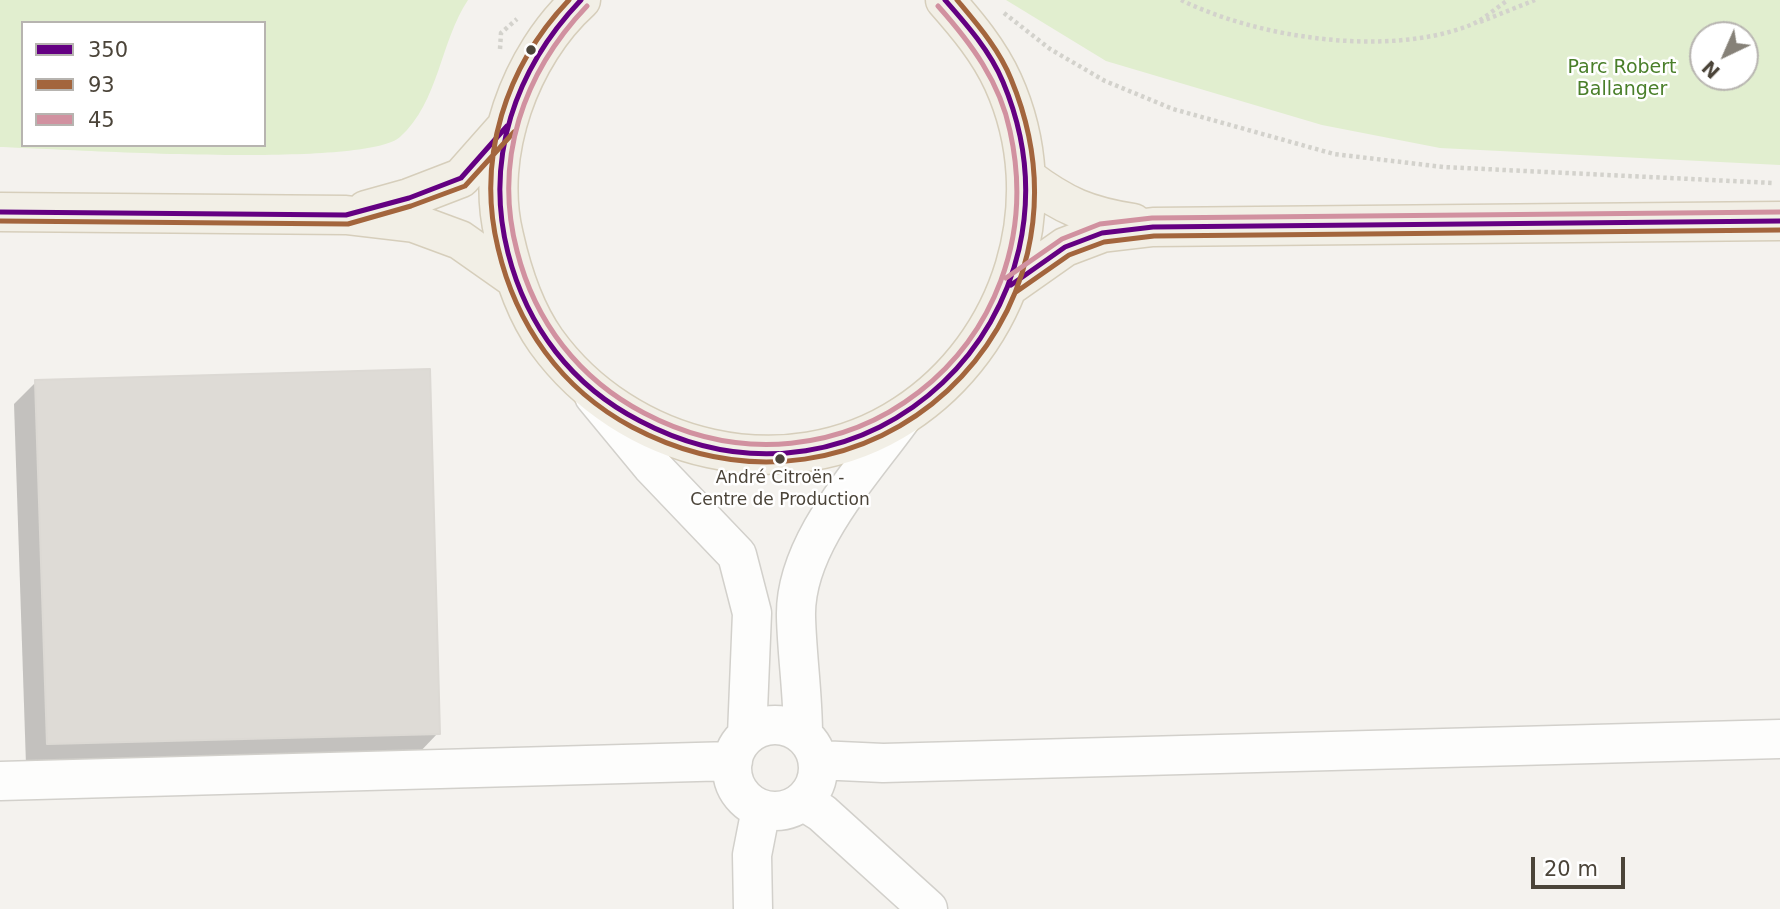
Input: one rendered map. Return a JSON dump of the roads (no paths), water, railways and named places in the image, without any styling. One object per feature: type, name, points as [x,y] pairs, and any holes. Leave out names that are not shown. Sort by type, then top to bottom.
[{"type":"main road","points":[[581,0],[546,39],[523,81],[507,126],[500,190],[501,228],[514,278],[545,340],[591,391],[637,423],[688,445],[743,455],[799,453],[821,448],[853,440],[904,416],[948,381],[963,363],[985,336],[1011,285],[1024,232],[1027,178],[1020,129],[1003,81],[978,38],[945,0]]},
{"type":"main road","points":[[346,215],[409,198],[461,178],[507,126]]},
{"type":"main road","points":[[1027,178],[1059,203],[1095,217],[1153,227]]},
{"type":"main road","points":[[0,212],[346,215],[414,223],[460,240],[514,278]]},
{"type":"main road","points":[[1011,285],[1065,247],[1102,233],[1153,227],[1780,220]]},
{"type":"lane","points":[[591,391],[651,465],[737,555],[752,613],[740,748],[733,776],[738,790],[748,802],[761,808],[783,810],[803,801],[813,790],[818,775],[810,748],[795,614],[807,556],[904,416]]},
{"type":"lane","points":[[0,781],[740,748],[757,729],[781,725],[810,748],[883,763],[1780,739]]},
{"type":"lane","points":[[803,801],[822,813],[928,909]]},
{"type":"lane","points":[[753,909],[752,855],[761,808]]},
{"type":"place","name":"André Citroën - Centre de Production","points":[[780,459]]},
{"type":"park label","name":"Parc Robert Ballanger","points":[[1622,79]]}]
